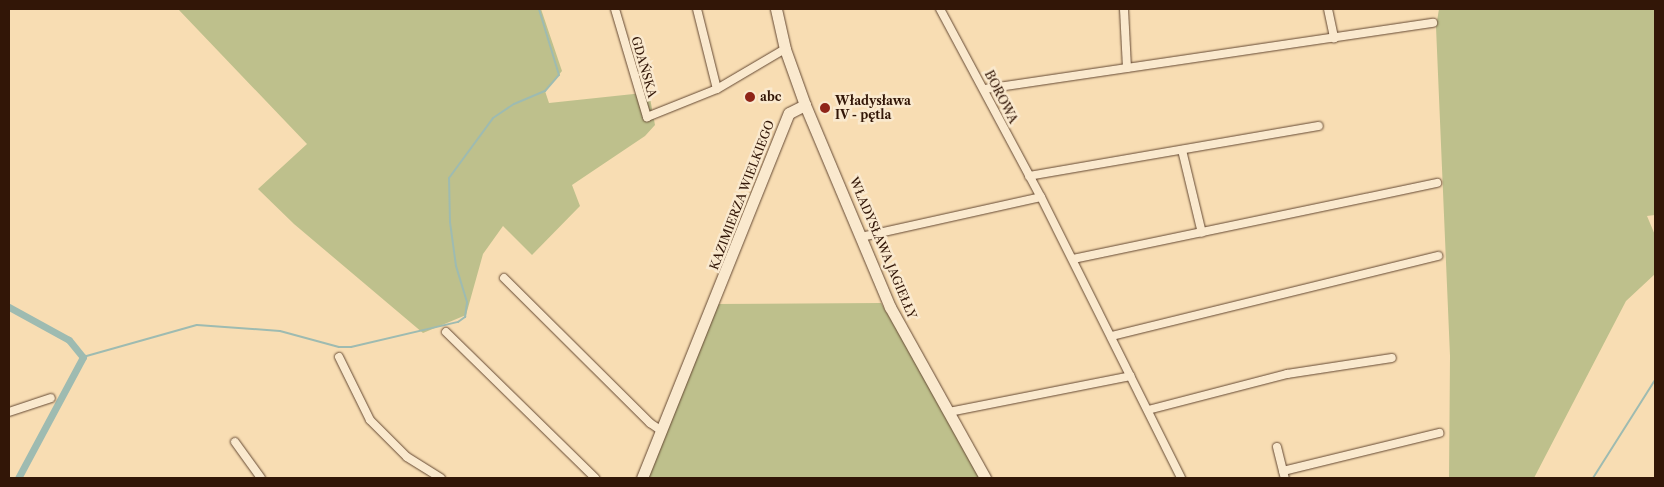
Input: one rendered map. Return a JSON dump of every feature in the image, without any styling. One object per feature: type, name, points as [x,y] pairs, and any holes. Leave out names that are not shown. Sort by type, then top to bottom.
[{"type":"street","name":"GDAŃSKA","points":[[615,9],[647,117],[717,89]]},
{"type":"street","points":[[697,9],[717,89],[785,49]]},
{"type":"street","name":"WŁADYSŁAWA JAGIEŁŁY","points":[[776,9],[785,49],[806,105],[890,307],[985,478]]},
{"type":"street","name":"BOROWA","points":[[940,9],[986,89],[1182,478]]},
{"type":"street","points":[[1124,9],[1122,13],[1127,68]]},
{"type":"street","points":[[1328,9],[1334,38]]},
{"type":"street","points":[[986,89],[1433,23]]},
{"type":"street","name":"KAZIMIERZA WIELKIEGO","points":[[642,478],[714,304],[789,113],[806,105]]},
{"type":"street","points":[[1029,176],[1319,126]]},
{"type":"street","points":[[1182,150],[1202,233]]},
{"type":"street","points":[[1073,259],[1437,183]]},
{"type":"street","points":[[862,237],[1041,197]]},
{"type":"street","points":[[1112,336],[1438,256]]},
{"type":"street","points":[[504,278],[650,423],[662,431]]},
{"type":"street","points":[[446,332],[595,478]]},
{"type":"street","points":[[340,357],[370,420],[408,457],[441,478]]},
{"type":"street","points":[[1148,410],[1287,374],[1392,358]]},
{"type":"street","points":[[949,412],[1130,376]]},
{"type":"street","points":[[9,412],[52,398]]},
{"type":"street","points":[[1277,446],[1284,475],[1439,433]]},
{"type":"street","points":[[235,442],[261,478]]},
{"type":"green space","points":[[178,9],[541,9],[562,71],[545,91],[549,103],[643,93],[650,98],[655,125],[645,136],[572,185],[580,206],[532,255],[503,226],[483,254],[466,315],[423,333],[294,224],[258,189],[307,144]]},
{"type":"green space","points":[[1439,9],[1655,9],[1655,215],[1647,216],[1655,235],[1655,274],[1626,301],[1534,478],[1449,478],[1450,356],[1436,27]]},
{"type":"green space","points":[[881,303],[984,478],[642,478],[714,304]]},
{"type":"waterway","points":[[83,357],[197,325],[280,331],[339,347],[351,347],[458,322],[465,317],[467,302],[456,266],[450,222],[449,178],[493,118],[514,104],[545,91],[559,75],[539,9]]},
{"type":"waterway","points":[[9,307],[69,340],[83,357],[18,478]]},
{"type":"waterway","points":[[1593,478],[1655,380]]},
{"type":"place","name":"abc","points":[[750,97]]},
{"type":"place","name":"Władysława IV - pętla","points":[[825,108]]}]
